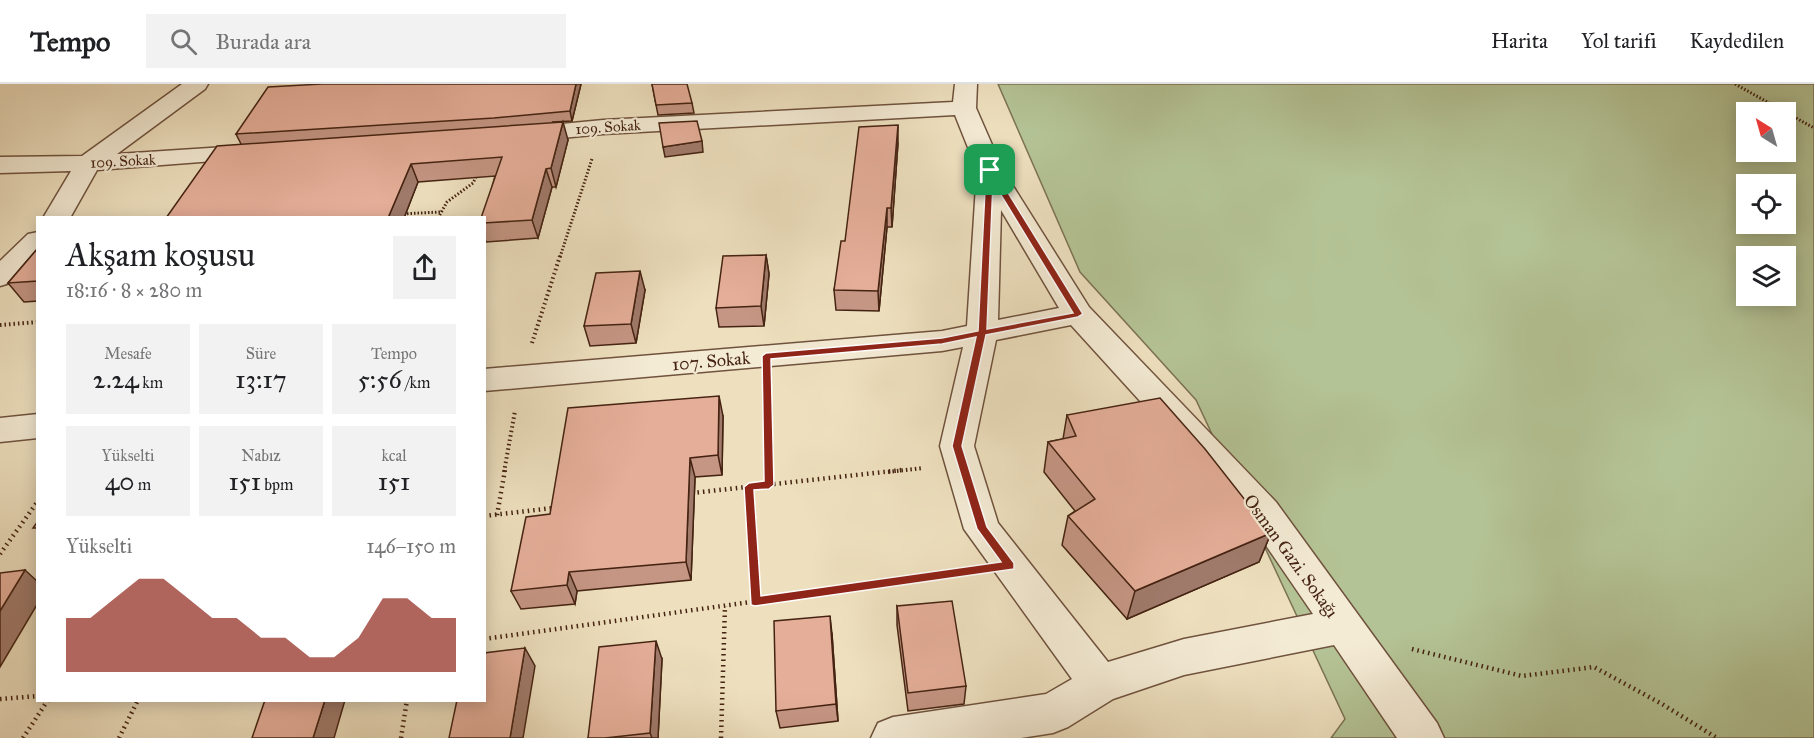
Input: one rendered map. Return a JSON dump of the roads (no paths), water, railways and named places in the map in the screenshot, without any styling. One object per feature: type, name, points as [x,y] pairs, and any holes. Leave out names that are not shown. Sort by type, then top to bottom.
[{"type":"street","points":[[57,216],[88,163],[197,84]]},
{"type":"street","name":"109. Sokak","points":[[497,137],[965,96]]},
{"type":"street","name":"Osman Gazi. Sokağı","points":[[965,96],[990,170],[1078,314],[1263,512],[1422,738]]},
{"type":"street","name":"109. Sokak","points":[[0,165],[88,163],[275,151]]},
{"type":"street","points":[[990,170],[982,333],[957,446],[982,529],[1100,684]]},
{"type":"street","points":[[0,277],[36,242]]},
{"type":"street","name":"107. Sokak","points":[[486,380],[942,341],[1078,314]]},
{"type":"street","points":[[0,430],[36,426]]},
{"type":"street","points":[[893,738],[1053,713],[1100,684],[1184,657],[1343,626]]}]
